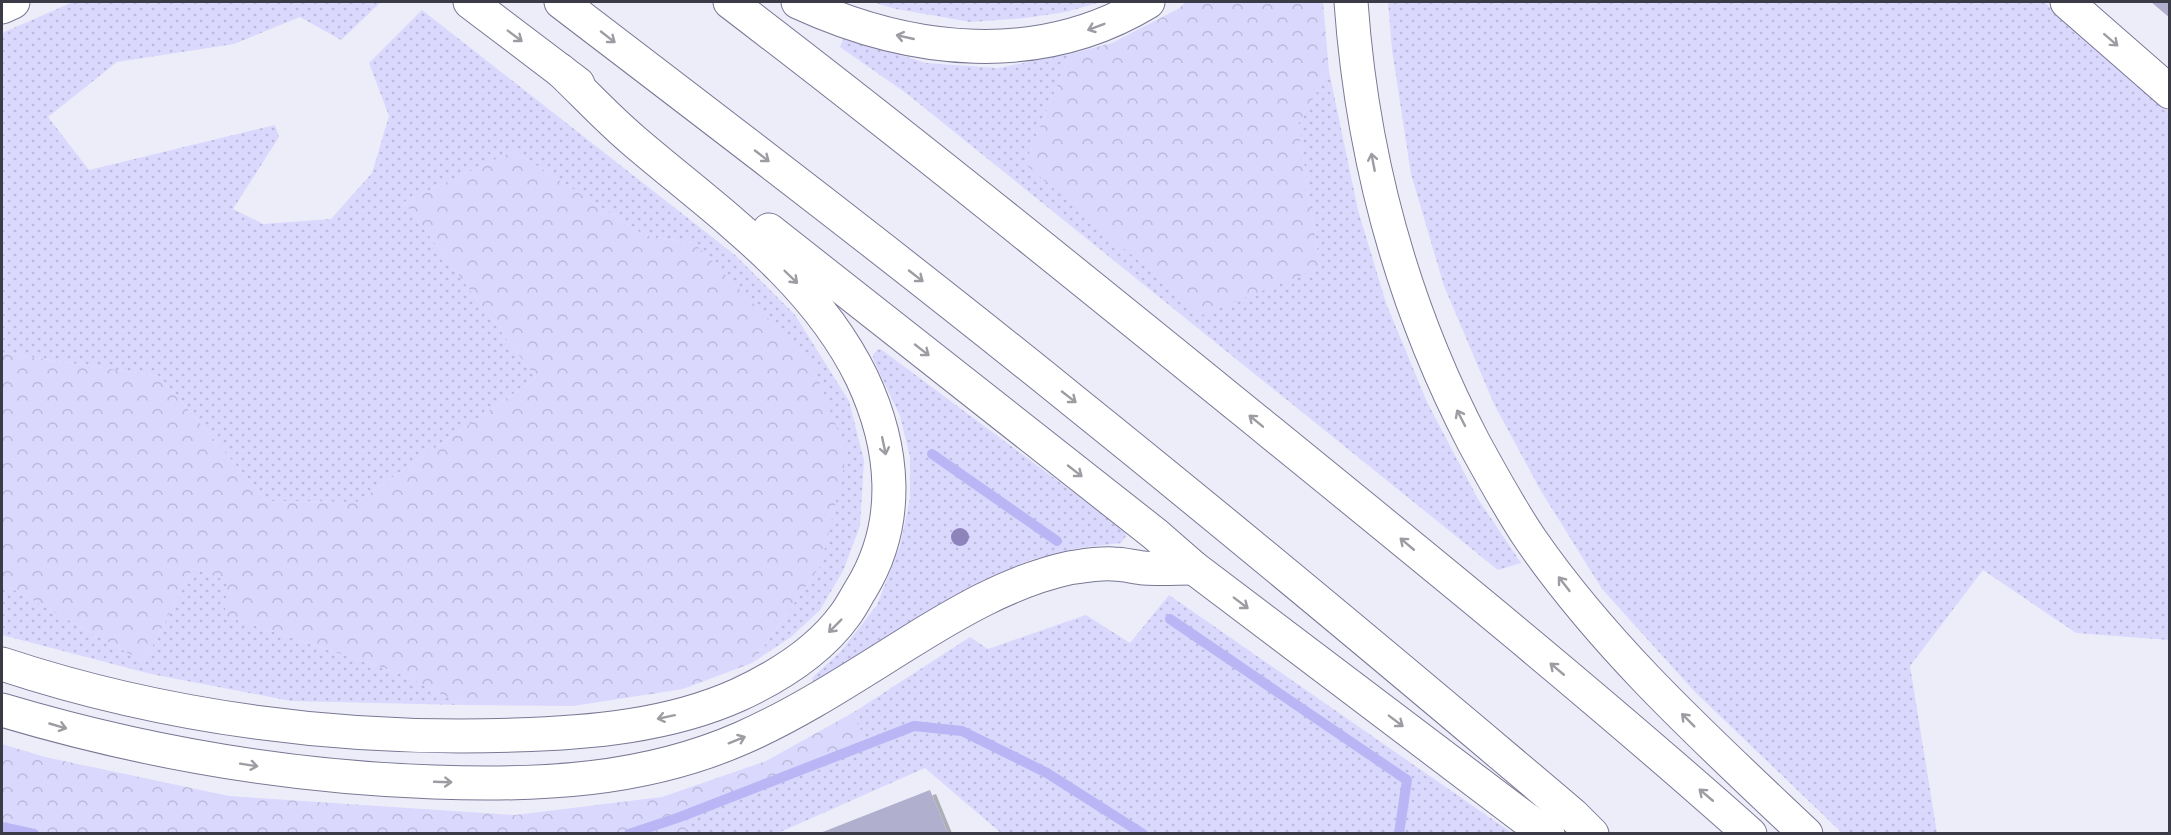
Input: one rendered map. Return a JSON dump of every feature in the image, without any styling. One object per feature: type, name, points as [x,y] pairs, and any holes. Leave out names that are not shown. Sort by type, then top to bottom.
[{"type":"main road","points":[[2,7],[13,2]]},
{"type":"main road","points":[[470,2],[867,306],[1155,534],[1194,568],[1548,834]]},
{"type":"main road","points":[[561,2],[930,286],[1077,403],[1421,686],[1573,815],[1592,834]]},
{"type":"main road","points":[[730,2],[1009,220],[1393,532],[1750,834]]},
{"type":"main road","points":[[798,2],[837,18],[901,36],[959,46],[989,47],[1016,46],[1070,36],[1120,18],[1148,2]]},
{"type":"main road","points":[[1352,2],[1360,91],[1373,168],[1388,229],[1432,355],[1450,396],[1489,471],[1531,540],[1601,629],[1661,694],[1806,834]]},
{"type":"main road","points":[[2067,2],[2169,92]]},
{"type":"main road","points":[[2,664],[90,689],[166,707],[256,722],[358,732],[456,737],[549,734],[612,728],[683,714],[736,696],[778,674],[810,651],[843,618],[871,572],[886,531],[890,491],[887,459],[878,420],[862,378],[833,328],[800,285],[629,136],[560,70]]},
{"type":"main road","points":[[2,710],[131,744],[210,759],[332,777],[476,783],[593,778],[689,758],[742,738],[802,707],[987,597],[1029,580],[1070,568],[1111,564],[1145,568],[1194,568]]},
{"type":"green space","points":[[73,2],[381,2],[341,40],[300,17],[234,44],[117,62],[48,117],[89,170],[275,125],[279,137],[233,209],[263,224],[331,219],[372,173],[389,116],[369,63],[422,10],[735,255],[795,315],[849,401],[864,460],[860,526],[843,571],[820,610],[791,637],[752,663],[821,565],[694,243],[644,235],[514,151],[404,202],[536,378],[357,502],[267,501],[159,376],[2,353],[2,33]]},
{"type":"green space","points":[[872,2],[1101,2],[1066,12],[971,22],[896,9]]},
{"type":"green space","points":[[1186,2],[1323,2],[1329,71],[1298,124],[1320,268],[1202,315],[1025,164],[1070,54],[1112,43],[1178,9]]},
{"type":"green space","points":[[1388,2],[2044,2],[2169,112],[2169,640],[2076,633],[1983,570],[1910,666],[1937,833],[1842,833],[1695,692],[1602,589],[1541,491],[1494,404],[1444,286],[1411,174],[1392,50]]},
{"type":"green space","points":[[844,37],[926,63],[998,68],[1070,54],[1025,164],[1320,268],[1298,124],[1329,71],[1358,210],[1386,303],[1427,402],[1478,499],[1521,563],[1498,570],[906,93],[840,47]]},
{"type":"green space","points":[[514,151],[644,235],[694,243],[812,363],[847,454],[821,565],[752,663],[683,689],[573,706],[463,705],[402,674],[225,616],[227,581],[193,568],[144,662],[2,583],[2,353],[159,376],[267,501],[357,502],[536,378],[404,202]]},
{"type":"green space","points":[[878,349],[1124,530],[1126,536],[1121,543],[1078,548],[1030,560],[979,584],[814,682],[812,678],[841,651],[877,605],[900,546],[910,498],[910,457],[900,416],[874,361],[873,355]]},
{"type":"green space","points":[[193,568],[228,581],[225,616],[402,674],[463,705],[291,701],[151,674],[2,635],[2,583],[144,662]]},
{"type":"green space","points":[[1169,595],[1512,833],[1001,833],[925,768],[778,833],[688,833],[680,817],[866,745],[854,712],[970,637],[988,649],[1086,615],[1130,643]]},
{"type":"green space","points":[[854,712],[866,744],[681,816],[688,833],[2,833],[2,744],[45,757],[229,796],[515,815],[662,797],[766,761]]},
{"type":"building","points":[[2151,2],[2170,2],[2170,18]]},
{"type":"building","points":[[930,790],[948,834],[820,834],[820,833]]},
{"type":"waterway","points":[[932,454],[1057,541]]},
{"type":"waterway","points":[[1170,619],[1407,780],[1399,834]]},
{"type":"waterway","points":[[629,834],[680,817],[914,726],[962,731],[1047,773],[1143,834]]},
{"type":"waterway","points":[[2,827],[34,834]]}]
